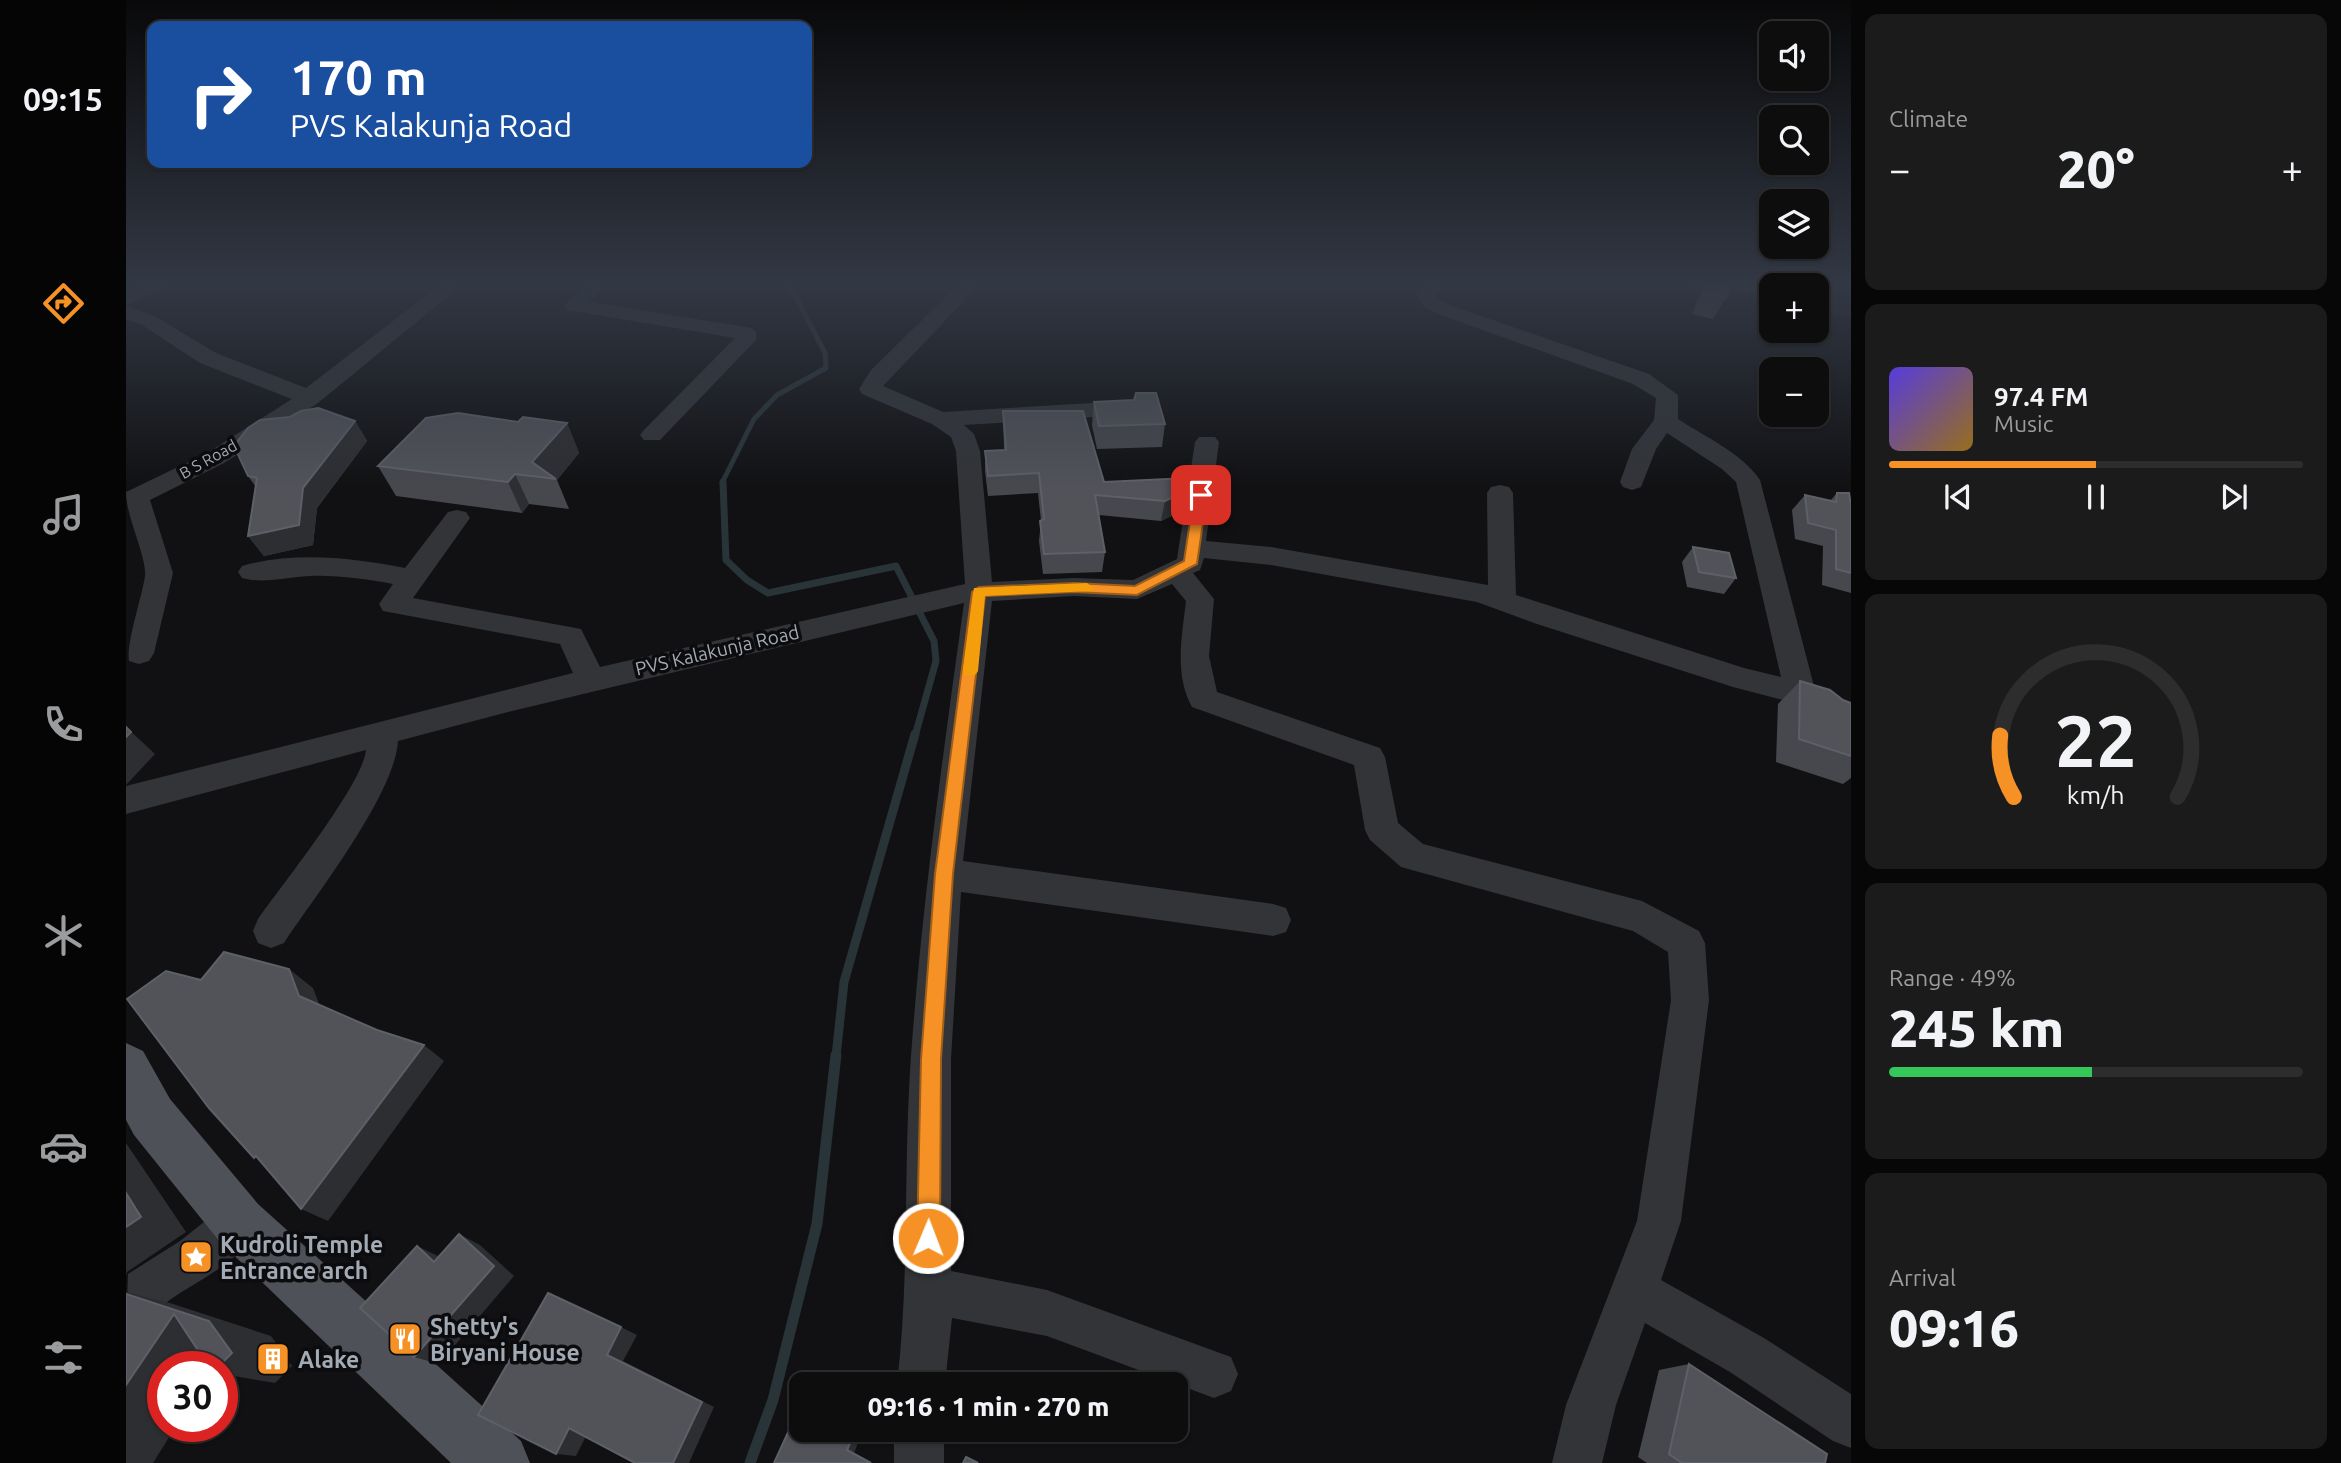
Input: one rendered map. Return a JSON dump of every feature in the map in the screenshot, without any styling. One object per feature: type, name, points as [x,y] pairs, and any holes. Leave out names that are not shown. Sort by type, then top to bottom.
[{"type":"main road","points":[[126,1068],[152,1116],[239,1223],[499,1463]]},
{"type":"street","points":[[199,352],[310,398]]},
{"type":"street","name":"B S Road","points":[[131,499],[205,463],[310,398],[367,352]]},
{"type":"street","points":[[652,435],[733,352]]},
{"type":"street","points":[[902,352],[879,375],[870,389],[940,419],[962,434],[968,451],[966,593],[931,1059],[928,1290],[922,1372]]},
{"type":"street","points":[[1565,352],[1641,379],[1667,395],[1666,422]]},
{"type":"street","points":[[940,419],[1126,408]]},
{"type":"street","points":[[1632,482],[1641,452],[1653,432],[1666,422]]},
{"type":"street","points":[[1666,422],[1731,464],[1748,480],[1800,693]]},
{"type":"street","points":[[1207,442],[1185,560],[1200,599],[1194,656],[1203,699],[1228,710],[1338,742],[1369,757],[1382,830],[1413,856],[1642,917],[1686,943],[1690,1000],[1659,1221],[1591,1405],[1577,1463]]},
{"type":"street","points":[[1500,493],[1502,599]]},
{"type":"street","points":[[131,499],[159,573],[139,653]]},
{"type":"street","points":[[457,518],[393,604],[571,636],[591,680]]},
{"type":"street","points":[[1185,560],[1271,556],[1431,583],[1502,599],[1610,637],[1800,693],[1851,720]]},
{"type":"street","name":"PVS Kalakunja Road","points":[[126,800],[591,680],[966,593],[1074,587],[1137,590],[1185,560]]},
{"type":"street","points":[[252,572],[308,567],[358,568],[411,579]]},
{"type":"street","points":[[271,931],[363,796],[381,759],[383,733]]},
{"type":"street","points":[[944,874],[1273,920]]},
{"type":"street","points":[[126,1312],[144,1290],[196,1257],[239,1223]]},
{"type":"street","points":[[928,1290],[1047,1313],[1214,1374]]},
{"type":"street","points":[[1634,1291],[1747,1355],[1851,1423]]},
{"type":"street","points":[[919,1442],[919,1463]]},
{"type":"building","points":[[1136,393],[1156,393],[1165,424],[1099,426],[1094,402],[1134,400]]},
{"type":"building","points":[[318,408],[355,421],[303,488],[299,525],[248,536],[257,478],[248,476],[234,446],[248,428],[260,420],[290,417],[301,411]]},
{"type":"building","points":[[1003,411],[1083,411],[1104,482],[1188,478],[1186,491],[1165,501],[1095,495],[1105,552],[1044,554],[1040,521],[1044,519],[1039,473],[988,476],[985,451],[1006,450]]},
{"type":"building","points":[[458,413],[518,422],[523,417],[567,423],[532,462],[556,479],[515,474],[508,482],[378,466],[426,418]]},
{"type":"building","points":[[1837,493],[1849,493],[1851,573],[1836,569],[1836,530],[1808,523],[1805,495],[1836,502]]},
{"type":"building","points":[[1693,547],[1729,553],[1736,578],[1699,572]]},
{"type":"building","points":[[1800,681],[1830,690],[1851,703],[1851,756],[1799,739]]},
{"type":"building","points":[[224,952],[289,969],[299,996],[377,1030],[424,1045],[301,1209],[256,1156],[254,1158],[209,1108],[127,999],[166,971],[201,980]]},
{"type":"building","points":[[126,1193],[141,1217],[126,1227]]},
{"type":"building","points":[[459,1234],[494,1266],[414,1357],[360,1308],[417,1246],[434,1262]]},
{"type":"building","points":[[548,1293],[621,1327],[607,1355],[702,1402],[673,1463],[635,1463],[569,1428],[556,1454],[478,1415]]},
{"type":"building","points":[[126,1294],[209,1321],[231,1351],[198,1351],[174,1314],[126,1385]]},
{"type":"building","points":[[1689,1364],[1827,1454],[1825,1463],[1682,1463],[1669,1454]]},
{"type":"building","points":[[789,1430],[789,1442],[851,1442],[847,1450],[871,1463],[774,1463]]},
{"type":"building","points":[[966,1457],[978,1463],[963,1463]]},
{"type":"waterway","points":[[722,483],[754,419],[777,395],[826,368],[825,352]]},
{"type":"waterway","points":[[723,482],[726,560],[747,580],[768,593],[896,566],[934,641],[936,661],[915,736]]},
{"type":"waterway","points":[[836,1056],[844,982],[915,734]]},
{"type":"waterway","points":[[750,1463],[773,1400],[817,1224],[836,1055]]},
{"type":"slow traffic","points":[[970,671],[979,592],[1087,588]]},
{"type":"place","name":"Kudroli Temple Entrance arch","points":[[196,1257]]},
{"type":"place","name":"Shetty's Biryani House","points":[[405,1339]]},
{"type":"place","name":"Alake","points":[[273,1359]]},
{"type":"route","points":[[928,1238],[931,1059],[944,874],[979,592],[1074,587],[1137,590],[1191,564],[1201,495]]}]
